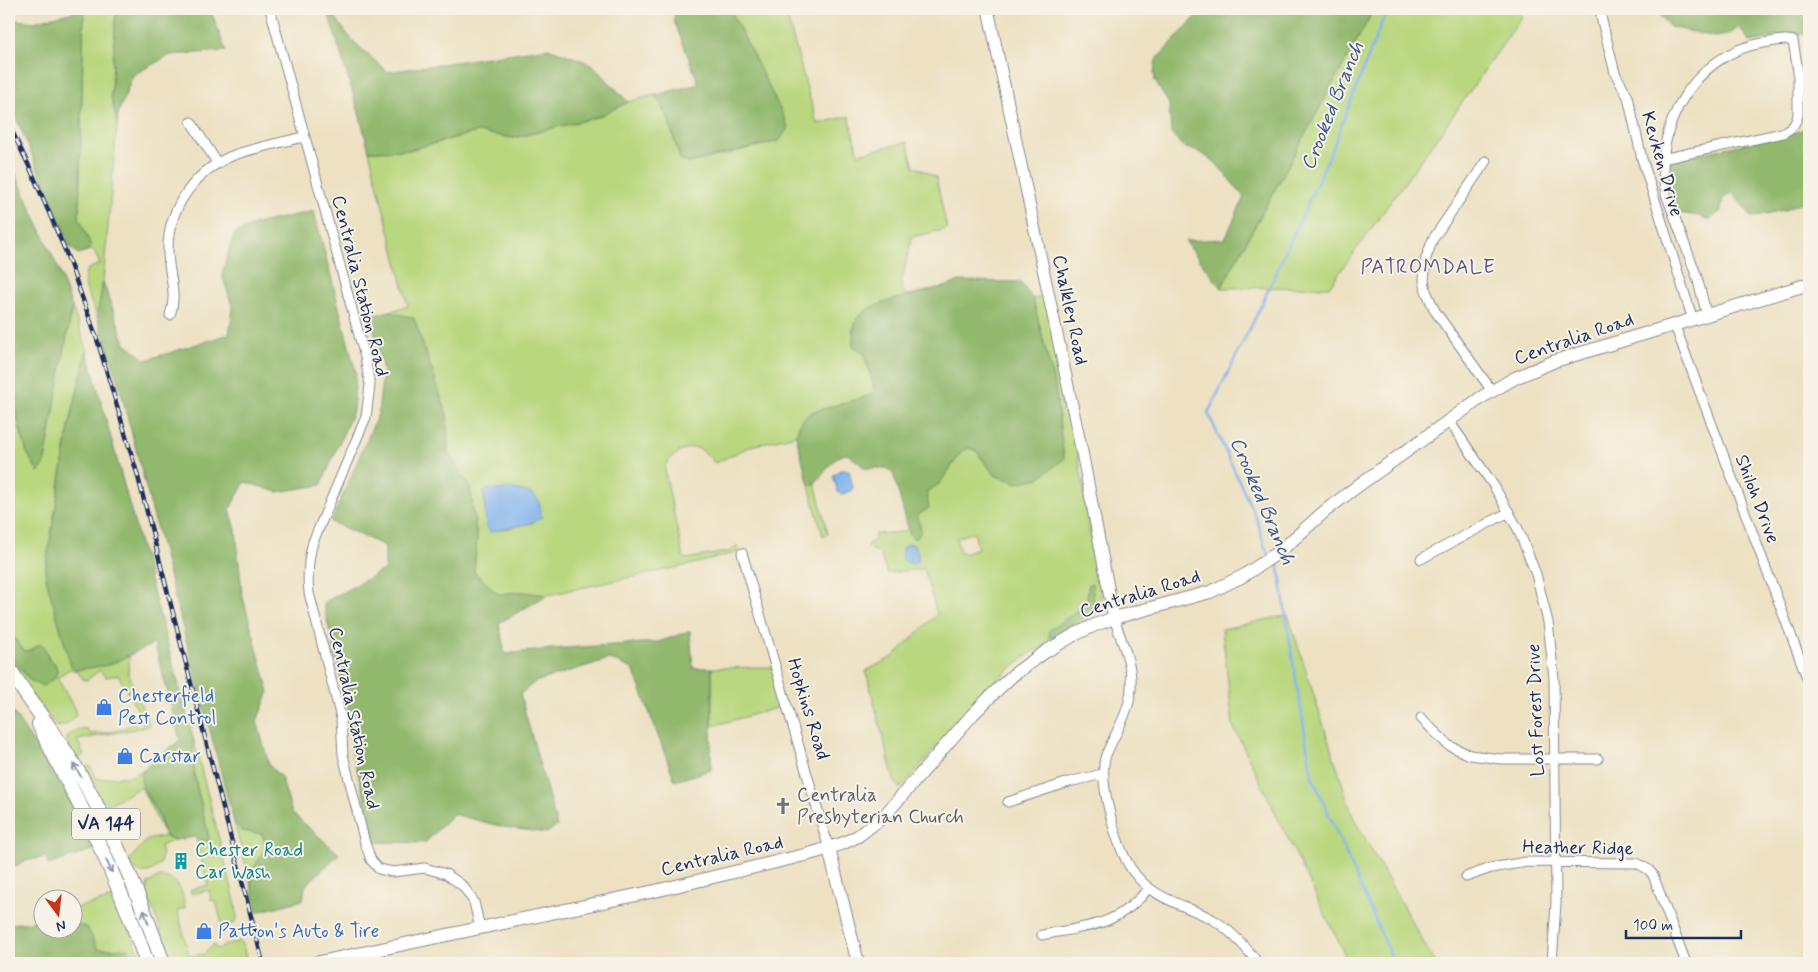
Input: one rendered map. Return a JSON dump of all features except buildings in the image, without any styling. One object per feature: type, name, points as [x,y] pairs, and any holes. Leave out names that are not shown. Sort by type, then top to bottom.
[{"type":"main road","name":"Centralia Road","points":[[315,963],[649,892],[829,849],[858,836],[884,816],[973,714],[1013,675],[1033,660],[1061,642],[1095,625],[1210,592],[1227,585],[1279,552],[1352,490],[1492,391],[1515,378],[1555,361],[1809,284]]},
{"type":"main road","name":"VA 144","points":[[9,668],[67,752],[101,813],[127,870],[163,963]]},
{"type":"main road","name":"VA 144","points":[[27,696],[113,874],[147,963]]},
{"type":"main road","name":"Hopkins Road","points":[[829,849],[858,963]]},
{"type":"street","name":"Centralia Station Road","points":[[270,9],[365,357],[370,385],[366,417],[313,542],[307,576],[341,718],[343,755],[365,843],[371,860],[378,869],[393,872],[425,868],[446,874],[463,886],[474,902],[480,928]]},
{"type":"street","name":"Chalkley Road","points":[[988,9],[1079,438],[1114,618]]},
{"type":"street","name":"Kevken Drive","points":[[1601,16],[1615,72],[1628,97],[1642,160],[1693,320]]},
{"type":"street","points":[[1662,159],[1783,133],[1789,130],[1796,121],[1798,114],[1798,71],[1793,41],[1784,40],[1745,46],[1722,58],[1710,67],[1690,90],[1674,115],[1667,132],[1662,159],[1666,194],[1697,277],[1707,316]]},
{"type":"street","points":[[191,122],[218,164]]},
{"type":"street","points":[[170,315],[174,298],[168,251],[169,236],[181,199],[191,186],[218,164],[236,154],[304,137]]},
{"type":"street","points":[[1486,162],[1433,240],[1426,258],[1424,280],[1426,291],[1435,311],[1492,391]]},
{"type":"street","name":"Shiloh Drive","points":[[1675,326],[1809,683]]},
{"type":"street","name":"Lost Forest Drive","points":[[1449,421],[1494,486],[1509,512],[1536,574],[1548,622],[1554,678],[1556,903],[1552,963]]},
{"type":"street","points":[[1421,559],[1509,512]]},
{"type":"street","name":"Hopkins Road","points":[[742,552],[829,849]]},
{"type":"street","points":[[1114,618],[1129,666],[1132,686],[1128,708],[1106,755],[1103,774],[1105,792],[1121,847],[1133,871],[1149,888],[1163,898],[1212,919],[1245,947],[1258,963]]},
{"type":"street","points":[[1421,718],[1448,745],[1481,758],[1598,759]]},
{"type":"street","points":[[1008,802],[1061,784],[1103,774]]},
{"type":"street","name":"Heather Ridge","points":[[1466,877],[1508,864],[1555,861],[1632,862],[1644,866],[1653,875],[1686,963]]},
{"type":"street","points":[[1042,935],[1103,923],[1117,917],[1131,907],[1149,888]]},
{"type":"green space","points":[[84,9],[116,9],[111,97],[118,114],[103,282],[97,316],[85,285],[85,273],[88,269],[100,264],[93,250],[87,251],[91,246],[79,218]]},
{"type":"green space","points":[[84,9],[79,217],[91,246],[87,251],[78,254],[71,248],[9,105],[9,19],[34,22]]},
{"type":"green space","points":[[116,9],[210,9],[226,51],[170,55],[133,75],[118,114],[117,123],[111,97]]},
{"type":"green space","points":[[327,9],[329,9],[351,39],[387,72],[548,48],[592,64],[628,102],[597,117],[514,138],[477,132],[409,150],[369,151]]},
{"type":"green space","points":[[675,9],[730,9],[785,119],[788,128],[779,141],[688,163],[680,159],[668,118],[655,95],[699,84],[674,21]]},
{"type":"green space","points":[[730,9],[785,9],[817,124],[849,116],[858,154],[907,142],[914,166],[936,177],[947,229],[912,237],[901,284],[903,292],[910,296],[871,307],[859,316],[852,331],[864,354],[875,390],[872,395],[812,412],[801,421],[796,435],[751,446],[715,463],[702,450],[693,447],[680,452],[666,464],[665,472],[683,557],[686,559],[731,551],[737,545],[739,552],[693,564],[548,595],[522,592],[498,594],[474,572],[477,538],[470,487],[448,453],[447,414],[393,313],[390,311],[408,306],[369,151],[409,150],[477,132],[514,138],[597,117],[628,102],[655,95],[668,118],[680,159],[688,163],[779,141]]},
{"type":"green space","points":[[1203,9],[1374,9],[1221,288],[1185,241],[1225,239],[1244,197],[1215,162],[1199,152],[1186,148],[1171,134],[1169,104],[1155,81],[1154,72],[1156,60]]},
{"type":"green space","points":[[1374,9],[1522,9],[1521,18],[1329,287],[1221,288]]},
{"type":"green space","points":[[1654,9],[1809,9],[1809,34],[1793,34],[1750,42],[1739,27],[1729,35],[1715,37],[1670,27]]},
{"type":"green space","points":[[1809,127],[1809,198],[1788,209],[1752,217],[1732,192],[1723,198],[1721,211],[1709,220],[1699,216],[1678,213],[1667,182],[1667,161],[1793,133]]},
{"type":"green space","points":[[9,159],[58,268],[72,307],[44,466],[38,472],[27,453],[9,388]]},
{"type":"green space","points":[[314,211],[356,373],[353,411],[321,485],[278,492],[245,482],[230,509],[236,530],[242,594],[269,692],[257,721],[269,765],[281,777],[292,813],[339,854],[305,886],[303,900],[257,912],[251,885],[254,868],[267,847],[262,834],[242,831],[234,822],[118,381],[97,316],[103,282],[125,343],[146,360],[229,334],[233,309],[222,274],[234,234],[255,224]]},
{"type":"green space","points":[[959,281],[1020,282],[1033,299],[1055,387],[1064,459],[1039,478],[1017,483],[996,476],[975,450],[968,448],[961,453],[939,484],[926,492],[929,508],[918,515],[921,531],[917,538],[914,539],[910,535],[893,473],[887,468],[865,468],[848,454],[836,459],[819,479],[809,486],[796,435],[801,421],[812,412],[871,395],[875,390],[864,354],[853,346],[854,327],[859,316],[875,306],[948,286]]},
{"type":"green space","points":[[1046,296],[1082,478],[1093,553],[1101,589],[1100,609],[1089,619],[1028,655],[1009,669],[960,719],[900,789],[894,780],[866,671],[894,656],[937,614],[924,569],[887,573],[880,554],[867,546],[875,539],[875,534],[903,532],[908,529],[910,535],[921,531],[917,515],[926,492],[939,484],[961,453],[968,448],[975,450],[996,476],[1064,459],[1055,387],[1033,299]],"holes":[[[974,532],[978,548],[969,551],[967,554],[960,551],[956,538]]]},
{"type":"green space","points":[[72,307],[87,350],[69,427],[45,571],[48,586],[108,665],[129,656],[128,673],[149,724],[147,727],[77,740],[84,755],[75,760],[68,746],[67,738],[76,731],[87,729],[90,734],[101,733],[118,730],[133,723],[138,726],[145,723],[118,675],[105,677],[100,670],[87,680],[84,680],[77,671],[70,669],[59,676],[58,679],[76,715],[68,724],[56,726],[31,694],[9,660],[9,655],[31,681],[49,660],[47,652],[40,644],[31,650],[24,651],[9,631],[9,388],[27,453],[39,471],[44,466]]},
{"type":"green space","points":[[390,311],[414,318],[447,414],[448,453],[470,487],[477,538],[474,572],[498,594],[522,592],[548,595],[499,623],[505,654],[658,642],[690,631],[693,668],[712,668],[711,770],[675,781],[633,669],[609,659],[535,682],[520,694],[557,826],[547,833],[503,827],[453,814],[425,843],[376,842],[352,751],[350,717],[323,603],[385,569],[385,546],[331,522],[378,414],[383,371],[371,315]]},
{"type":"green space","points":[[87,350],[193,737],[194,774],[209,838],[208,841],[196,839],[195,837],[175,840],[165,836],[160,819],[142,782],[142,773],[146,768],[180,740],[155,645],[153,644],[108,665],[77,670],[71,666],[48,586],[45,571],[69,427]]},
{"type":"green space","points":[[815,483],[828,534],[823,536],[809,486]]},
{"type":"green space","points":[[1092,583],[1095,610],[1049,638],[1049,631],[1086,604],[1089,584]]},
{"type":"green space","points":[[1288,615],[1353,817],[1435,963],[1349,963],[1233,726],[1222,629]]},
{"type":"green space","points":[[9,631],[24,651],[31,650],[40,644],[44,646],[49,660],[55,663],[57,671],[55,678],[43,686],[31,681],[9,655]]},
{"type":"green space","points":[[772,667],[784,706],[712,726],[712,668]]},
{"type":"green space","points":[[9,706],[80,814],[95,849],[48,865],[46,857],[24,861],[9,870]]},
{"type":"green space","points":[[193,737],[236,905],[237,918],[235,923],[228,925],[227,931],[224,932],[216,901],[211,900],[209,890],[192,894],[190,892],[191,890],[208,885],[196,839],[208,841],[209,838],[194,774]]},
{"type":"green space","points":[[90,766],[97,779],[132,776],[143,770],[143,785],[161,822],[162,830],[141,787],[103,807],[83,769]]},
{"type":"green space","points":[[234,822],[242,831],[262,834],[267,847],[254,868],[251,885]]},
{"type":"green space","points":[[165,836],[175,840],[160,846],[162,855],[160,864],[147,872],[135,869],[129,860],[147,840]]},
{"type":"green space","points":[[160,877],[176,883],[183,896],[185,908],[178,911],[189,956],[204,954],[214,944],[216,949],[224,947],[223,945],[240,941],[247,963],[168,963],[160,927],[146,892],[148,883]]},
{"type":"green space","points":[[117,897],[143,963],[135,963],[129,949],[98,949],[87,928],[82,927],[82,906]]},
{"type":"green space","points":[[32,922],[32,940],[82,940],[82,926],[87,927],[98,949],[129,949],[135,963],[9,963],[9,924]]},
{"type":"water","points":[[843,469],[849,470],[853,487],[851,491],[842,494],[838,492],[833,476]]},
{"type":"water","points":[[510,488],[529,493],[537,498],[541,509],[541,518],[532,523],[490,532],[486,527],[484,492],[488,489]]},
{"type":"water","points":[[911,544],[917,549],[918,553],[918,561],[912,564],[902,559],[902,548]]},
{"type":"waterway","name":"Crooked Branch","points":[[1269,554],[1265,548],[1257,520],[1208,413],[1260,308],[1331,152],[1387,9]]},
{"type":"waterway","name":"Crooked Branch","points":[[1274,560],[1279,567],[1312,776],[1391,956],[1397,963]]},
{"type":"railway","points":[[9,125],[30,168],[65,250],[97,339],[137,473],[263,963]]},
{"type":"place","name":"Chesterfield Pest Control","points":[[104,707]]},
{"type":"place","name":"Carstar","points":[[125,756]]},
{"type":"place","name":"Centralia Presbyterian Church","points":[[783,806]]},
{"type":"place","name":"Chester Road Car Wash","points":[[181,861]]},
{"type":"place","name":"Patton's Auto & Tire","points":[[204,931]]},
{"type":"district","name":"PATROMDALE","points":[[1428,267]]}]
